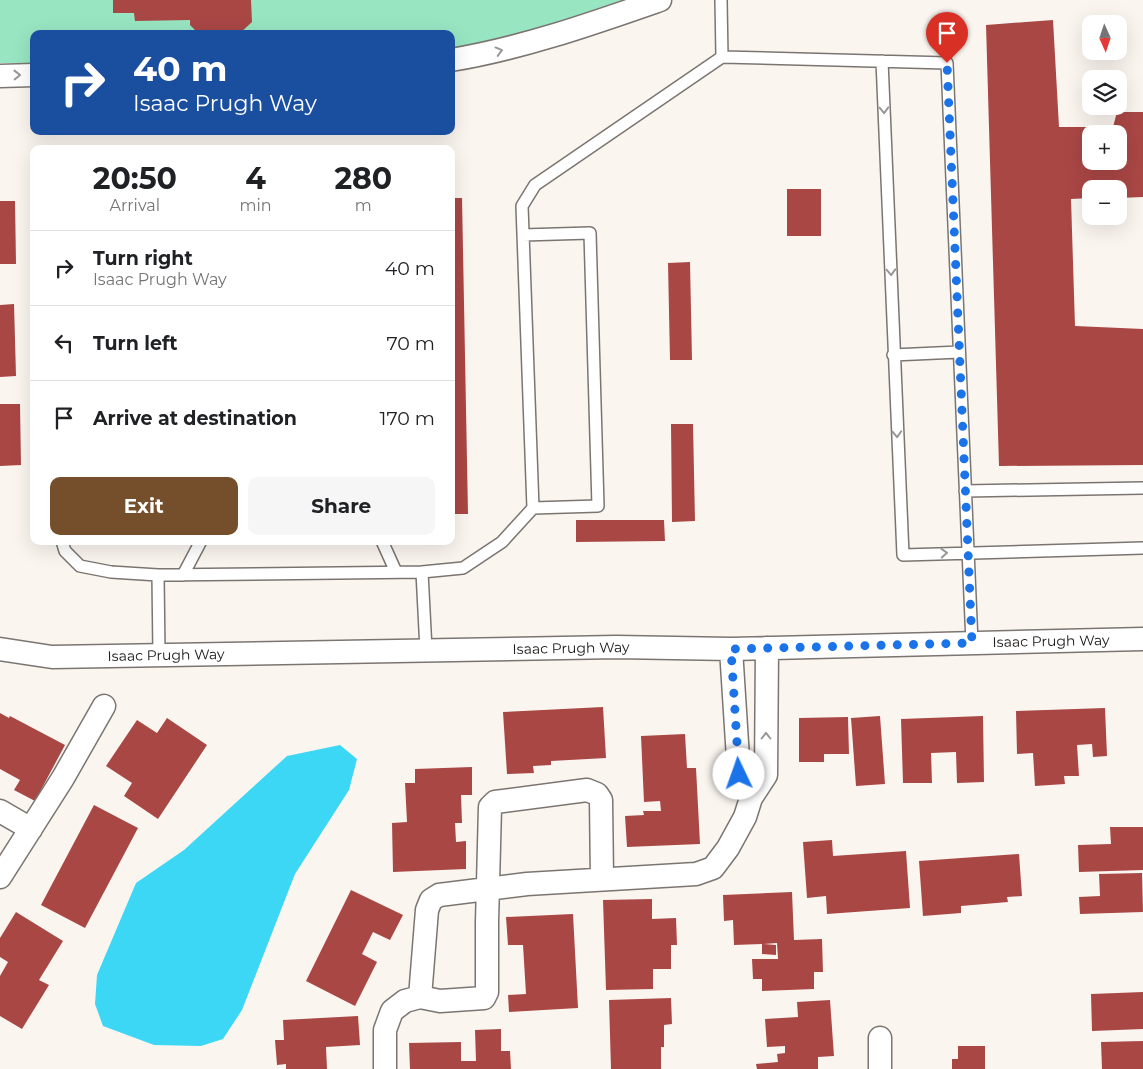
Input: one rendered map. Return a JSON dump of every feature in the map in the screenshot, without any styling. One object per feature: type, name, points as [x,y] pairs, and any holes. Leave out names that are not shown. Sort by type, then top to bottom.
[{"type":"street","points":[[455,59],[490,54],[560,35],[660,0]]},
{"type":"street","points":[[0,76],[30,75]]},
{"type":"street","name":"Isaac Prugh Way","points":[[0,650],[52,656],[616,647],[731,649],[1143,638]]},
{"type":"street","points":[[420,997],[427,910],[431,900],[440,894],[527,884],[696,874],[713,868],[728,848],[745,817],[751,798],[766,775],[767,648]]},
{"type":"street","points":[[731,649],[739,774],[751,798]]},
{"type":"street","points":[[0,877],[63,778],[104,706]]},
{"type":"street","points":[[385,1069],[385,1030],[392,1011],[405,1001],[420,997],[440,1001],[484,998],[487,992],[490,807],[495,802],[587,790],[596,794],[601,800],[602,879]]},
{"type":"street","points":[[0,811],[31,829]]},
{"type":"street","points":[[880,1038],[880,1069]]},
{"type":"lane","points":[[721,0],[722,57]]},
{"type":"lane","points":[[63,545],[65,551],[80,566],[111,572],[158,575],[422,572],[463,568],[502,542],[533,508],[522,206],[534,184],[722,57],[947,63],[972,643]]},
{"type":"lane","points":[[882,61],[903,555],[1143,548]]},
{"type":"lane","points":[[523,235],[590,233],[598,506],[533,508]]},
{"type":"lane","points":[[893,355],[959,352]]},
{"type":"lane","points":[[965,491],[1143,488]]},
{"type":"lane","points":[[184,575],[199,545]]},
{"type":"lane","points":[[384,545],[396,572]]},
{"type":"lane","points":[[422,572],[426,650]]},
{"type":"lane","points":[[158,575],[159,655]]},
{"type":"green space","points":[[0,0],[623,0],[514,36],[455,47],[455,30],[30,30],[30,63],[0,63]]},
{"type":"water","points":[[340,745],[357,759],[349,790],[295,874],[242,1010],[223,1039],[201,1046],[154,1045],[103,1026],[95,1004],[97,975],[136,883],[184,850],[287,756]]},
{"type":"building","points":[[113,0],[251,0],[252,22],[243,30],[195,30],[190,25],[190,20],[135,21],[134,13],[113,13]]},
{"type":"building","points":[[1053,20],[1059,127],[1082,127],[1082,170],[1127,170],[1127,125],[1114,125],[1116,115],[1127,115],[1127,112],[1143,112],[1143,197],[1127,198],[1127,180],[1082,180],[1082,198],[1071,199],[1075,326],[1143,329],[1143,465],[999,466],[986,25]]},
{"type":"building","points":[[787,189],[821,189],[821,236],[787,236]]},
{"type":"building","points":[[455,198],[462,198],[468,514],[455,514]]},
{"type":"building","points":[[0,201],[15,201],[16,264],[0,264]]},
{"type":"building","points":[[690,262],[692,360],[670,360],[668,263]]},
{"type":"building","points":[[14,304],[16,376],[0,377],[0,305]]},
{"type":"building","points":[[0,404],[20,404],[21,465],[0,466]]},
{"type":"building","points":[[671,424],[693,424],[695,521],[672,522]]},
{"type":"building","points":[[576,520],[664,520],[665,541],[576,542]]},
{"type":"building","points":[[603,707],[606,758],[551,761],[551,765],[533,766],[534,773],[507,774],[503,712]]},
{"type":"building","points":[[1105,708],[1107,756],[1093,757],[1092,744],[1077,745],[1079,776],[1064,776],[1065,784],[1035,786],[1033,753],[1017,754],[1016,711]]},
{"type":"building","points":[[0,713],[9,718],[10,716],[65,745],[35,801],[14,790],[20,780],[0,769]]},
{"type":"building","points":[[880,716],[885,784],[856,786],[851,718]]},
{"type":"building","points":[[983,716],[984,782],[957,783],[956,752],[931,753],[932,783],[903,783],[901,719]]},
{"type":"building","points":[[848,717],[849,754],[824,754],[824,762],[799,762],[799,718]]},
{"type":"building","points":[[167,718],[207,745],[158,819],[124,796],[132,783],[106,766],[137,720],[157,733]]},
{"type":"building","points":[[685,734],[687,768],[696,768],[700,844],[627,847],[625,816],[644,815],[643,811],[661,811],[660,801],[644,802],[641,736]]},
{"type":"building","points":[[472,767],[472,795],[461,795],[462,823],[455,823],[456,842],[466,841],[466,869],[393,872],[392,823],[407,822],[405,783],[415,783],[415,769]]},
{"type":"building","points":[[94,805],[138,828],[85,928],[41,905]]},
{"type":"building","points":[[1110,827],[1143,827],[1143,870],[1079,872],[1078,845],[1111,844]]},
{"type":"building","points":[[832,840],[833,856],[906,851],[910,908],[827,914],[826,896],[807,898],[803,842]]},
{"type":"building","points":[[1019,854],[1022,896],[1007,897],[1008,902],[961,906],[961,913],[923,916],[919,861]]},
{"type":"building","points":[[1142,873],[1143,912],[1080,914],[1079,897],[1100,896],[1099,874]]},
{"type":"building","points":[[351,890],[403,915],[390,940],[373,932],[362,954],[377,962],[355,1006],[306,981]]},
{"type":"building","points":[[792,892],[794,940],[822,939],[823,972],[814,972],[814,989],[762,991],[762,979],[753,979],[752,959],[778,959],[777,943],[764,944],[776,945],[776,955],[762,954],[762,944],[734,945],[733,920],[724,921],[723,895]]},
{"type":"building","points":[[652,899],[652,919],[676,918],[677,945],[671,945],[671,969],[653,969],[653,989],[606,990],[603,900]]},
{"type":"building","points":[[16,912],[63,941],[39,980],[49,985],[22,1029],[0,1016],[0,976],[8,962],[0,957],[0,938]]},
{"type":"building","points":[[573,914],[578,1008],[509,1012],[508,995],[526,994],[523,945],[508,945],[506,917]]},
{"type":"building","points":[[1143,992],[1143,1029],[1092,1031],[1091,994]]},
{"type":"building","points":[[671,998],[672,1024],[664,1025],[661,1069],[611,1069],[609,1000]]},
{"type":"building","points":[[830,1000],[834,1056],[818,1057],[818,1069],[757,1069],[756,1064],[778,1062],[777,1054],[785,1053],[785,1046],[767,1047],[765,1019],[798,1017],[797,1002]]},
{"type":"building","points":[[358,1016],[360,1045],[326,1047],[327,1069],[286,1069],[286,1064],[277,1065],[275,1040],[284,1040],[283,1020]]},
{"type":"building","points":[[501,1029],[501,1051],[510,1051],[511,1069],[410,1069],[409,1043],[461,1042],[461,1061],[476,1061],[475,1030]]},
{"type":"building","points":[[1143,1041],[1143,1069],[1102,1069],[1101,1042]]},
{"type":"building","points":[[958,1046],[985,1046],[985,1069],[952,1069],[952,1059],[958,1059]]},
{"type":"route","points":[[739,774],[731,649],[972,643],[947,63]]}]
